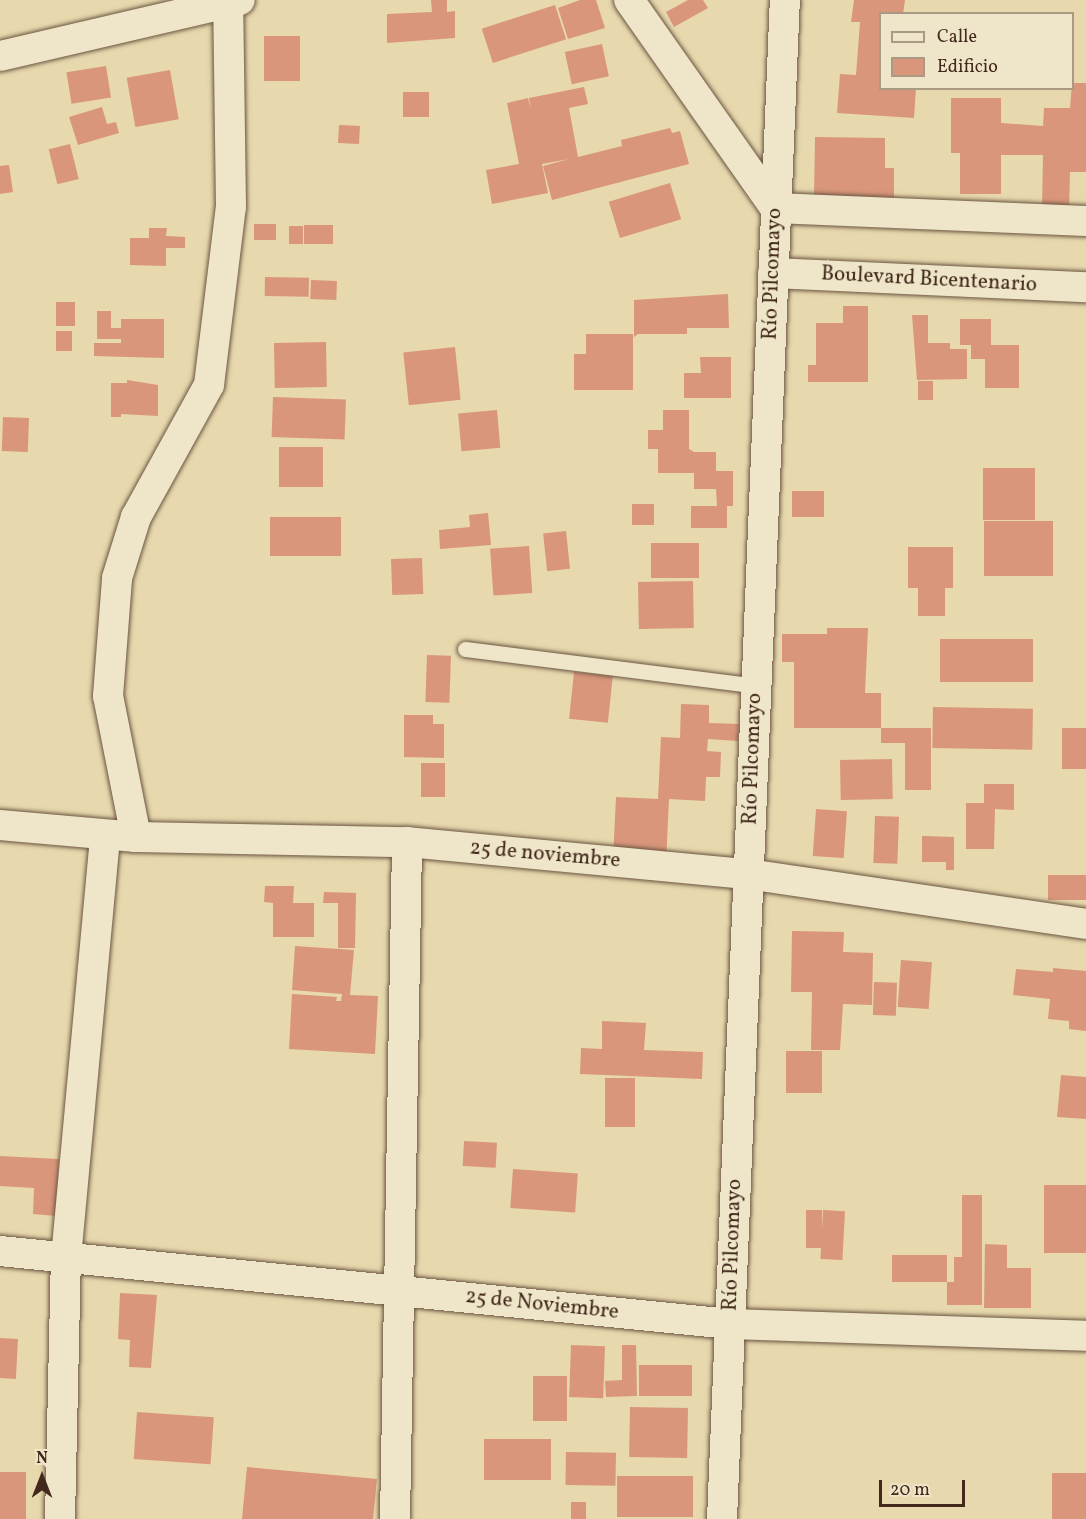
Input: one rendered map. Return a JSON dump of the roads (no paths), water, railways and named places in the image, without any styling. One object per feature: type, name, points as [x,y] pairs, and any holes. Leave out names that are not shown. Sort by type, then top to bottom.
[{"type":"street","points":[[629,0],[775,208],[1086,221]]},
{"type":"street","name":"Río Pilcomayo","points":[[722,1519],[785,0]]},
{"type":"street","points":[[0,56],[234,2],[231,207],[209,385],[136,517],[117,578],[108,696],[136,837]]},
{"type":"street","name":"Boulevard Bicentenario","points":[[773,273],[1086,287]]},
{"type":"street","name":"25 de noviembre","points":[[0,825],[105,836],[407,842],[748,874],[1086,924]]},
{"type":"street","points":[[60,1519],[66,1258],[105,836]]},
{"type":"street","points":[[395,1519],[407,842]]},
{"type":"street","name":"25 de Noviembre","points":[[0,1251],[730,1324],[1086,1336]]},
{"type":"lane","points":[[465,650],[756,686]]}]
